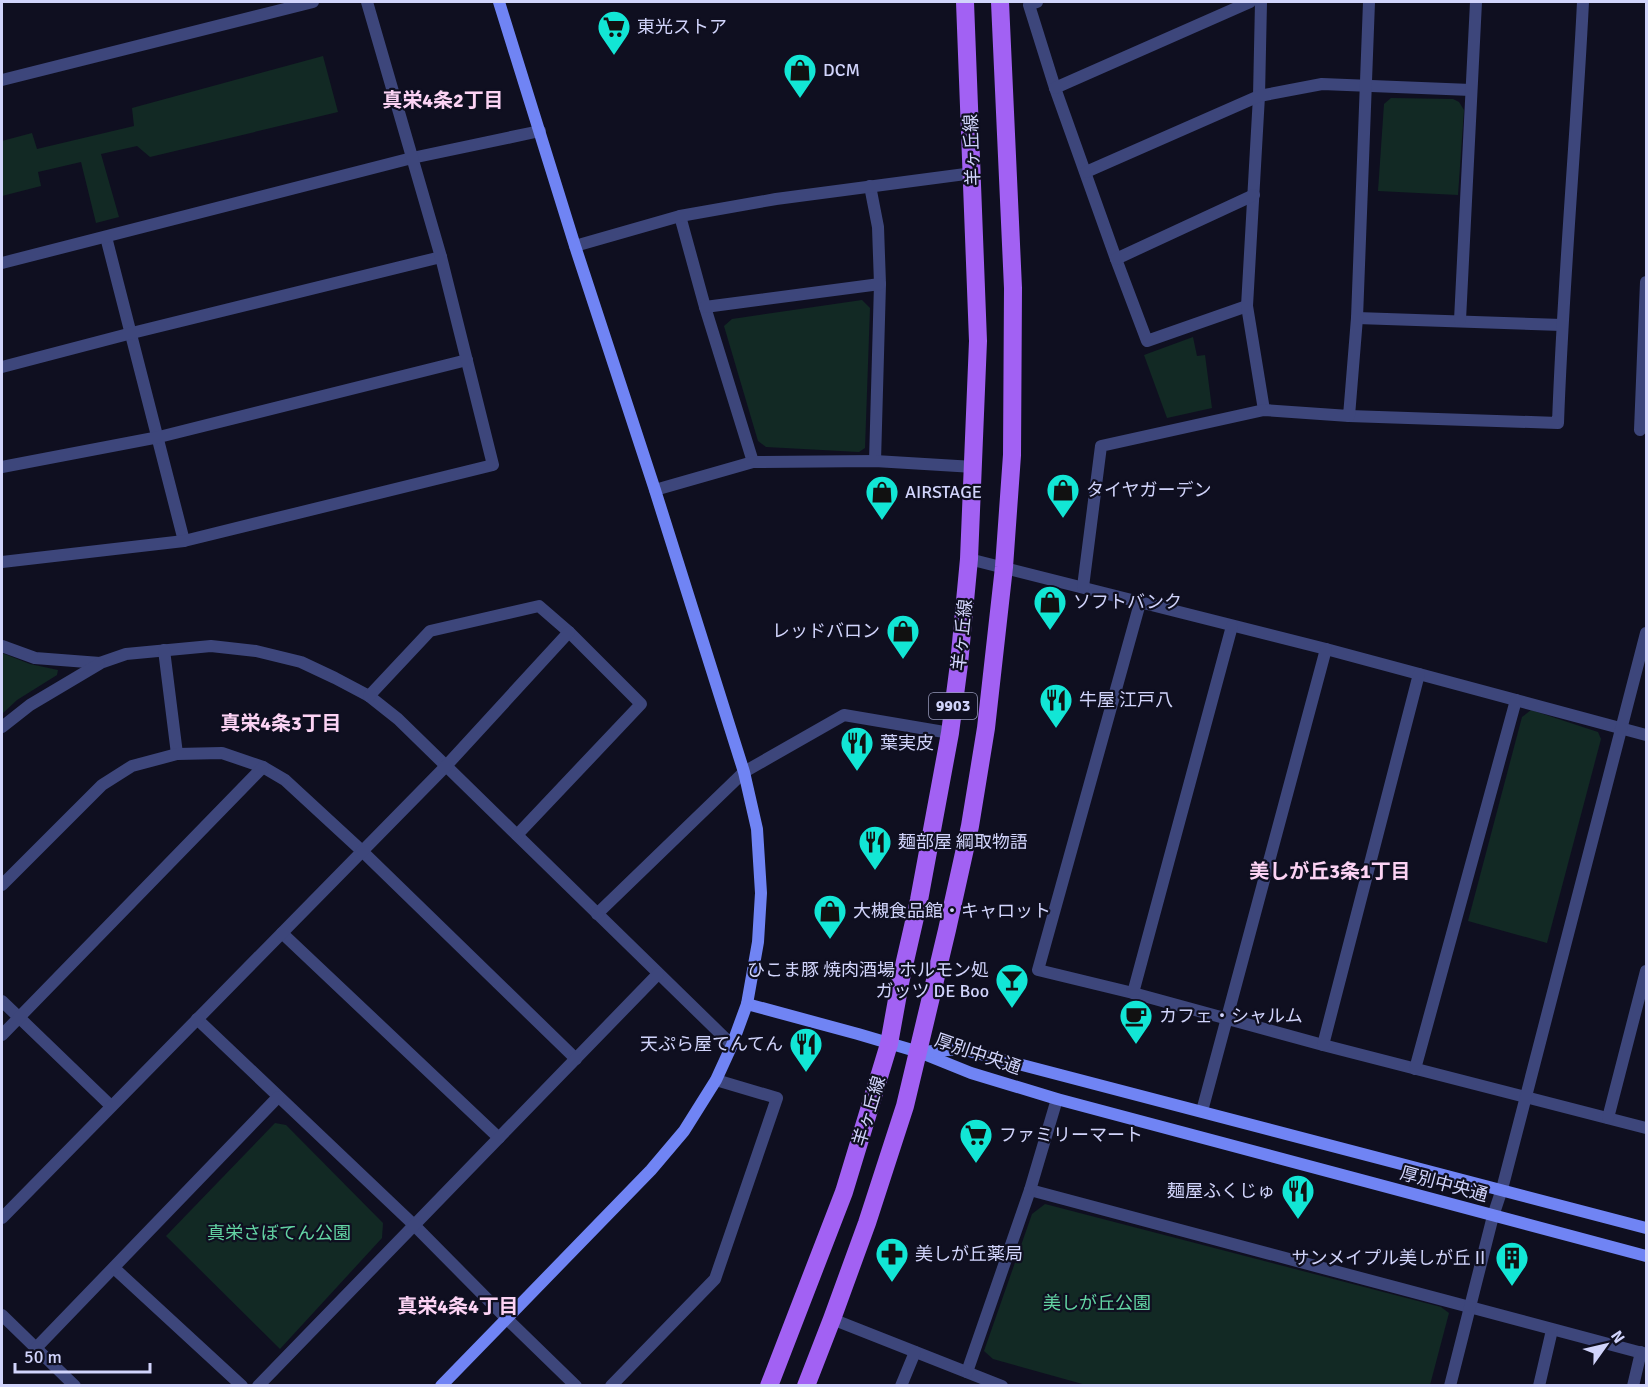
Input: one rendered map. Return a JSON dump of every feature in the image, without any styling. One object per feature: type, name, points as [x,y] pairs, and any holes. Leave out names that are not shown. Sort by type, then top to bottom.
[{"type":"main road","name":"羊ヶ丘線","points":[[769,1386],[844,1192],[889,1044],[950,734],[969,559],[978,341],[966,2]]},
{"type":"main road","name":"羊ヶ丘線","points":[[806,1386],[867,1223],[905,1107],[970,826],[986,728],[1004,567],[1012,455],[1013,288],[1000,2]]},
{"type":"street","points":[[2,80],[313,2]]},
{"type":"street","points":[[2,562],[184,541],[493,465],[441,257],[367,2]]},
{"type":"street","points":[[441,1386],[651,1170],[684,1131],[716,1080],[747,1004],[758,942],[761,893],[757,829],[744,772],[499,2]]},
{"type":"street","points":[[1037,2],[1029,5],[1055,88],[1147,341],[1247,306]]},
{"type":"street","points":[[1055,88],[1250,2]]},
{"type":"street","points":[[1261,2],[1259,96],[1247,306],[1264,410]]},
{"type":"street","points":[[1349,416],[1357,318],[1370,2]]},
{"type":"street","points":[[1460,320],[1476,2]]},
{"type":"street","points":[[1083,587],[1101,446],[1264,410],[1349,416],[1558,423],[1562,325],[1584,2]]},
{"type":"street","points":[[1086,172],[1259,96],[1322,84],[1471,90]]},
{"type":"street","points":[[2,263],[411,158],[540,131]]},
{"type":"street","points":[[575,246],[680,216],[776,199],[973,173]]},
{"type":"street","points":[[870,186],[878,227],[880,284],[875,461]]},
{"type":"street","points":[[1116,258],[1254,195]]},
{"type":"street","points":[[680,216],[705,307],[753,462]]},
{"type":"street","points":[[106,237],[184,541]]},
{"type":"street","points":[[2,367],[441,257]]},
{"type":"street","points":[[1647,282],[1640,430],[1647,426]]},
{"type":"street","points":[[705,307],[880,284]]},
{"type":"street","points":[[1357,318],[1562,325]]},
{"type":"street","points":[[2,467],[159,437],[467,360]]},
{"type":"street","points":[[655,490],[753,462],[875,461],[974,467]]},
{"type":"street","points":[[969,559],[1326,649],[1647,735]]},
{"type":"street","points":[[1140,603],[1038,970],[1647,1128]]},
{"type":"street","points":[[369,696],[430,631],[539,606],[569,632],[641,704],[517,835]]},
{"type":"street","points":[[1132,993],[1232,626]]},
{"type":"street","points":[[2,1218],[446,766],[569,632]]},
{"type":"street","points":[[1450,1386],[1647,633]]},
{"type":"street","points":[[2,646],[35,658],[100,663]]},
{"type":"street","points":[[2,727],[39,699],[100,663],[126,654],[211,646],[256,651],[301,662],[369,696],[398,719],[732,1044]]},
{"type":"street","points":[[1202,1111],[1326,649]]},
{"type":"street","points":[[164,650],[177,754]]},
{"type":"street","points":[[1323,1045],[1419,674]]},
{"type":"street","points":[[1415,1069],[1516,700]]},
{"type":"street","points":[[597,914],[744,772],[844,715],[950,734]]},
{"type":"street","points":[[2,885],[102,785],[132,766],[177,754],[222,753],[263,767],[285,780],[362,851],[576,1059]]},
{"type":"street","points":[[2,1035],[263,767]]},
{"type":"street","points":[[282,933],[498,1138]]},
{"type":"street","points":[[1608,1118],[1647,971]]},
{"type":"street","points":[[258,1386],[658,974]]},
{"type":"street","points":[[2,1002],[111,1106]]},
{"type":"street","points":[[747,1004],[919,1052]]},
{"type":"street","points":[[197,1019],[414,1225],[576,1386]]},
{"type":"street","name":"厚別中央通","points":[[919,1052],[961,1049],[1647,1228]]},
{"type":"street","name":"厚別中央通","points":[[919,1052],[971,1073],[1057,1099],[1647,1256]]},
{"type":"street","points":[[611,1386],[715,1279],[719,1268],[777,1098],[716,1080]]},
{"type":"street","points":[[34,1348],[278,1097]]},
{"type":"street","points":[[967,1372],[1030,1190],[1057,1099]]},
{"type":"street","points":[[1030,1190],[1644,1353],[1633,1386]]},
{"type":"street","points":[[114,1268],[242,1386]]},
{"type":"street","points":[[2,1315],[75,1386]]},
{"type":"street","points":[[832,1319],[1002,1386]]},
{"type":"street","points":[[1539,1386],[1552,1330]]},
{"type":"street","points":[[902,1386],[915,1352]]},
{"type":"green space","points":[[323,56],[338,112],[150,157],[137,146],[101,154],[119,217],[96,223],[81,162],[38,172],[41,186],[2,196],[2,141],[32,133],[37,149],[134,126],[132,108]]},
{"type":"green space","points":[[1391,98],[1453,99],[1459,102],[1464,110],[1458,195],[1378,191],[1384,104]]},
{"type":"green space","points":[[862,300],[870,308],[865,448],[859,452],[766,447],[758,441],[724,326],[732,319]]},
{"type":"green space","points":[[1193,337],[1197,356],[1205,355],[1212,408],[1167,418],[1144,355]]},
{"type":"green space","points":[[2,653],[30,664],[58,670],[57,675],[17,700],[2,714]]},
{"type":"green space","points":[[1531,710],[1598,732],[1601,739],[1547,943],[1468,921],[1522,717]]},
{"type":"green space","name":"真栄さぼてん公園","points":[[275,1123],[286,1125],[383,1223],[382,1238],[280,1349],[166,1236]]},
{"type":"green space","name":"美しが丘公園","points":[[1045,1204],[1441,1307],[1449,1313],[1430,1385],[1086,1385],[993,1359],[984,1351],[1032,1214]]},
{"type":"place","name":"東光ストア","points":[[614,56]]},
{"type":"place","name":"DCM","points":[[800,99]]},
{"type":"place","name":"タイヤガーデン","points":[[1063,519]]},
{"type":"place","name":"AIRSTAGE","points":[[882,521]]},
{"type":"place","name":"ソフトバンク","points":[[1050,631]]},
{"type":"place","name":"レッドバロン","points":[[903,660]]},
{"type":"place","name":"牛屋 江戸八","points":[[1056,729]]},
{"type":"place","name":"葉実皮","points":[[857,772]]},
{"type":"place","name":"麺部屋 綱取物語","points":[[875,871]]},
{"type":"place","name":"大槻食品館・キャロット","points":[[830,940]]},
{"type":"place","name":"ひこま豚 焼肉酒場 ホルモン処 ガッツ DE Boo","points":[[1012,1009]]},
{"type":"place","name":"カフェ・シャルム","points":[[1136,1045]]},
{"type":"place","name":"天ぷら屋てんてん","points":[[806,1073]]},
{"type":"place","name":"ファミリーマート","points":[[976,1164]]},
{"type":"place","name":"麺屋ふくじゅ","points":[[1298,1220]]},
{"type":"place","name":"美しが丘薬局","points":[[892,1283]]},
{"type":"place","name":"サンメイプル美しが丘Ⅱ","points":[[1512,1287]]},
{"type":"district","name":"真栄4条2丁目","points":[[443,100]]},
{"type":"district","name":"真栄4条3丁目","points":[[281,723]]},
{"type":"district","name":"美しが丘3条1丁目","points":[[1330,871]]},
{"type":"district","name":"真栄4条4丁目","points":[[458,1306]]}]
